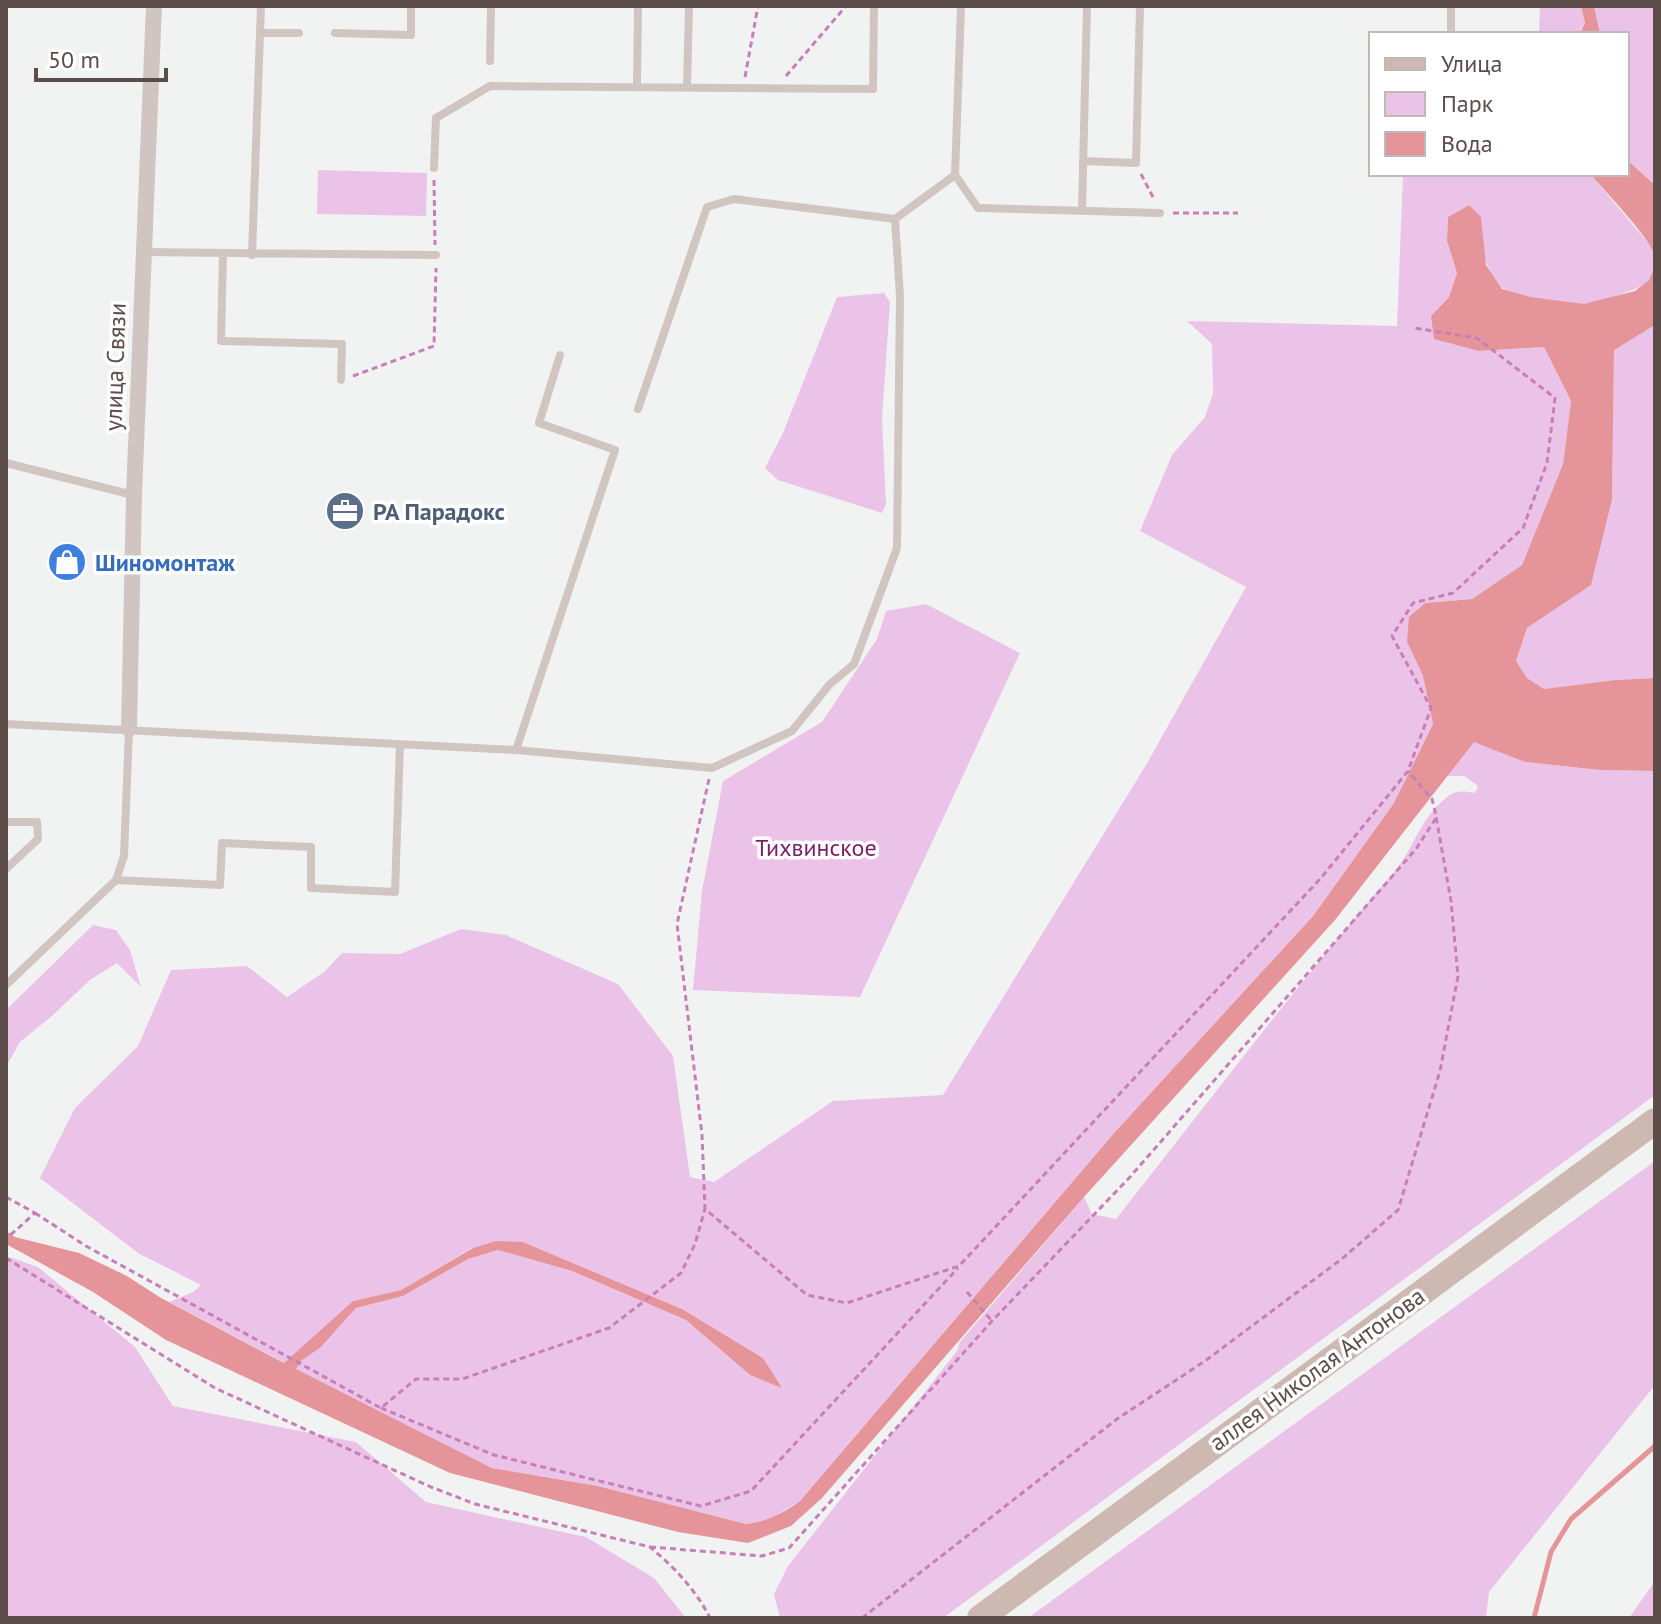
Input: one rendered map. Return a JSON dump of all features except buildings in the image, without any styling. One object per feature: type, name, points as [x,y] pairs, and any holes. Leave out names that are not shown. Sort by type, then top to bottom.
[{"type":"main road","name":"аллея Николая Антонова","points":[[980,1618],[1655,1121]]},
{"type":"street","name":"улица Связи","points":[[129,729],[134,495],[154,6]]},
{"type":"lane","points":[[252,255],[261,6]]},
{"type":"lane","points":[[335,33],[411,35],[411,6]]},
{"type":"lane","points":[[490,61],[491,6]]},
{"type":"lane","points":[[637,86],[638,6]]},
{"type":"lane","points":[[687,87],[689,6]]},
{"type":"lane","points":[[434,168],[436,118],[490,81],[873,89],[874,6]]},
{"type":"lane","points":[[961,6],[955,175],[978,208],[1160,213]]},
{"type":"lane","points":[[1082,210],[1087,6]]},
{"type":"lane","points":[[1083,161],[1136,163],[1140,6]]},
{"type":"lane","points":[[1451,6],[1451,32]]},
{"type":"lane","points":[[260,33],[299,33]]},
{"type":"lane","points":[[638,409],[707,207],[734,199],[895,219],[955,175]]},
{"type":"lane","points":[[6,724],[516,750],[712,768],[792,731],[829,685],[854,664],[897,548],[900,296],[895,219]]},
{"type":"lane","points":[[144,252],[436,255]]},
{"type":"lane","points":[[223,254],[221,341],[342,344],[341,380]]},
{"type":"lane","points":[[516,750],[615,450],[539,423],[560,355]]},
{"type":"lane","points":[[6,463],[134,495]]},
{"type":"lane","points":[[7,985],[116,880],[124,856],[129,729]]},
{"type":"lane","points":[[116,880],[220,885],[222,843],[311,847],[311,888],[395,892],[400,744]]},
{"type":"lane","points":[[6,822],[37,822],[38,839],[6,869]]},
{"type":"path","points":[[743,88],[758,6]]},
{"type":"path","points":[[776,88],[846,6]]},
{"type":"path","points":[[1136,163],[1160,213],[1238,213]]},
{"type":"path","points":[[341,380],[434,346],[434,168]]},
{"type":"path","points":[[6,1197],[86,1246],[381,1408],[494,1455],[701,1506],[751,1491],[1321,878],[1408,771],[1431,708],[1392,636],[1413,603],[1453,593],[1523,528],[1547,463],[1555,398],[1477,338],[1414,328]]},
{"type":"path","points":[[381,1408],[416,1379],[462,1379],[609,1328],[681,1273],[695,1244],[705,1209],[702,1135],[677,924],[712,768]]},
{"type":"path","points":[[862,1618],[1117,1419],[1205,1361],[1343,1258],[1398,1210],[1440,1071],[1458,976],[1451,901],[1432,799],[1408,771]]},
{"type":"path","points":[[6,1258],[215,1388],[431,1487],[475,1504],[650,1547],[762,1556],[789,1548],[992,1321],[1130,1177],[1416,849],[1436,817]]},
{"type":"path","points":[[705,1209],[807,1295],[847,1303],[959,1266]]},
{"type":"path","points":[[6,1239],[35,1213]]},
{"type":"path","points":[[967,1292],[992,1321]]},
{"type":"path","points":[[650,1547],[684,1580],[710,1618]]},
{"type":"green space","points":[[1540,6],[1581,6],[1585,23],[1581,32],[1539,32]]},
{"type":"green space","points":[[1594,6],[1655,6],[1655,185],[1629,162],[1629,32],[1600,32]]},
{"type":"green space","points":[[318,170],[427,173],[426,216],[317,214]]},
{"type":"green space","points":[[1403,176],[1592,176],[1655,251],[1652,274],[1637,288],[1585,304],[1554,302],[1527,297],[1500,286],[1485,259],[1469,205],[1448,217],[1447,241],[1457,273],[1449,297],[1431,316],[1479,351],[1544,347],[1571,401],[1563,464],[1522,565],[1472,599],[1425,603],[1407,642],[1423,676],[1433,724],[1394,803],[1313,916],[1115,1132],[800,1501],[767,1521],[746,1524],[598,1486],[492,1468],[296,1369],[356,1308],[403,1296],[468,1259],[498,1250],[572,1271],[686,1320],[750,1375],[781,1387],[763,1358],[682,1309],[523,1242],[472,1248],[401,1290],[353,1301],[285,1363],[169,1302],[193,1292],[201,1285],[138,1253],[40,1178],[75,1108],[138,1046],[171,970],[247,966],[287,997],[324,972],[342,953],[400,954],[461,929],[506,935],[618,984],[673,1056],[690,1177],[714,1182],[833,1101],[943,1095],[1146,765],[1246,587],[1140,531],[1172,455],[1205,417],[1213,393],[1212,344],[1187,321],[1397,326]]},
{"type":"green space","points":[[884,293],[890,302],[882,418],[886,504],[882,513],[778,480],[765,468],[783,433],[837,297]]},
{"type":"green space","points":[[1655,325],[1655,678],[1544,689],[1527,678],[1516,661],[1527,628],[1591,584],[1612,500],[1614,349]]},
{"type":"green space","name":"Тихвинское","points":[[926,604],[1020,653],[860,997],[693,990],[702,891],[723,781],[822,722],[877,639],[886,611]]},
{"type":"green space","points":[[1474,741],[1525,762],[1600,770],[1655,771],[1655,1095],[943,1618],[780,1618],[774,1594],[788,1566],[957,1351],[960,1342],[1084,1197],[1092,1214],[1116,1219],[1288,1000],[1394,872],[1429,815],[1453,794],[1475,793],[1478,786],[1464,776],[1447,776]]},
{"type":"green space","points":[[93,925],[116,930],[130,950],[141,987],[117,963],[90,980],[20,1042],[6,1067],[6,1010]]},
{"type":"green space","points":[[1655,1161],[1655,1385],[1489,1592],[1486,1618],[1028,1618]]},
{"type":"green space","points":[[6,1256],[38,1267],[135,1347],[173,1406],[356,1442],[426,1502],[586,1537],[654,1578],[686,1618],[6,1618]]},
{"type":"green space","points":[[1655,1581],[1655,1618],[1629,1618]]},
{"type":"water","points":[[1581,6],[1594,6],[1600,32],[1581,32],[1585,23]]},
{"type":"water","points":[[1629,162],[1655,185],[1655,256],[1636,227],[1592,176],[1629,176]]},
{"type":"water","points":[[1469,205],[1481,217],[1486,265],[1502,289],[1530,297],[1584,304],[1635,291],[1649,280],[1655,267],[1655,325],[1614,350],[1612,500],[1591,585],[1527,628],[1516,661],[1527,678],[1544,689],[1655,678],[1655,771],[1600,770],[1525,762],[1474,742],[1335,920],[1084,1197],[822,1498],[791,1526],[748,1543],[678,1532],[450,1473],[166,1340],[93,1292],[6,1244],[6,1231],[15,1237],[79,1253],[127,1276],[161,1298],[284,1363],[353,1301],[401,1290],[473,1248],[496,1241],[523,1242],[682,1309],[763,1358],[782,1388],[750,1375],[686,1320],[572,1271],[498,1250],[468,1259],[403,1296],[356,1308],[296,1369],[492,1468],[598,1486],[746,1524],[774,1516],[800,1501],[1115,1132],[1313,916],[1394,803],[1433,724],[1423,676],[1407,642],[1409,617],[1425,603],[1472,599],[1522,565],[1563,464],[1571,401],[1544,347],[1479,351],[1434,339],[1431,316],[1449,297],[1457,273],[1447,241],[1448,217]]},
{"type":"waterway","points":[[1534,1618],[1551,1552],[1571,1519],[1655,1446]]},
{"type":"place","name":"РА Парадокс","points":[[345,511]]},
{"type":"place","name":"Шиномонтаж","points":[[67,562]]}]
